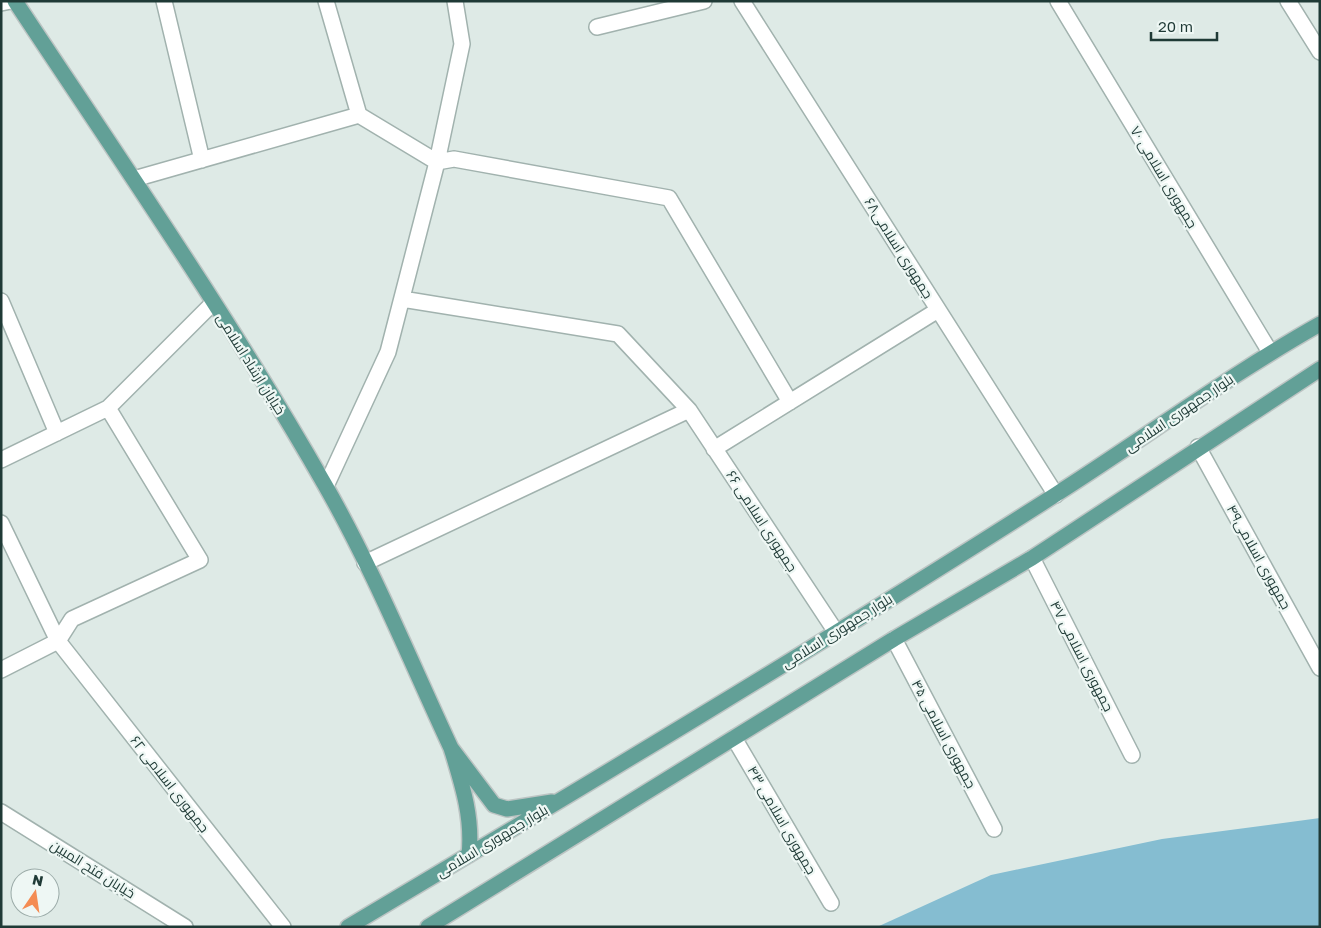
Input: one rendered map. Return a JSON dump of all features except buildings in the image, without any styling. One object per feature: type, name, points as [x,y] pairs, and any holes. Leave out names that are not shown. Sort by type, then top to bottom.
[{"type":"main road","name":"خیابان ارشاد اسلامی","points":[[15,1],[134,179],[326,486],[365,563],[451,748],[468,811],[471,832],[469,855]]},
{"type":"main road","name":"بلوار جمهوری اسلامی","points":[[348,927],[836,632],[1056,495],[1270,352],[1320,324]]},
{"type":"main road","points":[[428,927],[894,639],[1032,558],[1198,447],[1320,369]]},
{"type":"main road","name":"خیابان ارشاد اسلامی","points":[[451,748],[494,805],[507,809],[559,801]]},
{"type":"street","points":[[1,3],[11,1]]},
{"type":"street","points":[[164,1],[202,160]]},
{"type":"street","points":[[326,1],[360,115],[437,162],[454,159],[669,198],[790,402]]},
{"type":"street","points":[[326,486],[388,352],[437,162],[462,44],[455,1]]},
{"type":"street","points":[[597,27],[704,1]]},
{"type":"street","name":"جمهوری اسلامی۶۸","points":[[742,1],[1056,495]]},
{"type":"street","name":"جمهوری اسلامی ۷۰","points":[[1058,1],[1270,352]]},
{"type":"street","points":[[1288,1],[1320,52]]},
{"type":"street","points":[[134,179],[360,115]]},
{"type":"street","name":"جمهوری اسلامی ۶۶","points":[[402,299],[618,334],[689,410],[836,632]]},
{"type":"street","points":[[1,301],[57,433]]},
{"type":"street","points":[[1,460],[108,408],[213,303]]},
{"type":"street","points":[[714,449],[938,310]]},
{"type":"street","points":[[1,670],[58,641],[72,620],[200,560],[108,408]]},
{"type":"street","points":[[365,563],[689,410]]},
{"type":"street","name":"جمهوری اسلامی۴۹","points":[[1198,447],[1320,668]]},
{"type":"street","name":"جمهوری اسلامی ۶۲","points":[[1,523],[58,641],[283,927]]},
{"type":"street","name":"جمهوری اسلامی ۴۷","points":[[1032,558],[1132,755]]},
{"type":"street","name":"جمهوری اسلامی ۴۵","points":[[894,639],[994,829]]},
{"type":"street","name":"جمهوری اسلامی ۴۳","points":[[734,738],[831,902]]},
{"type":"street","name":"خیابان فتح المبین","points":[[1,812],[185,927]]},
{"type":"water","points":[[1320,818],[1320,927],[877,927],[991,875],[1162,839]]}]
